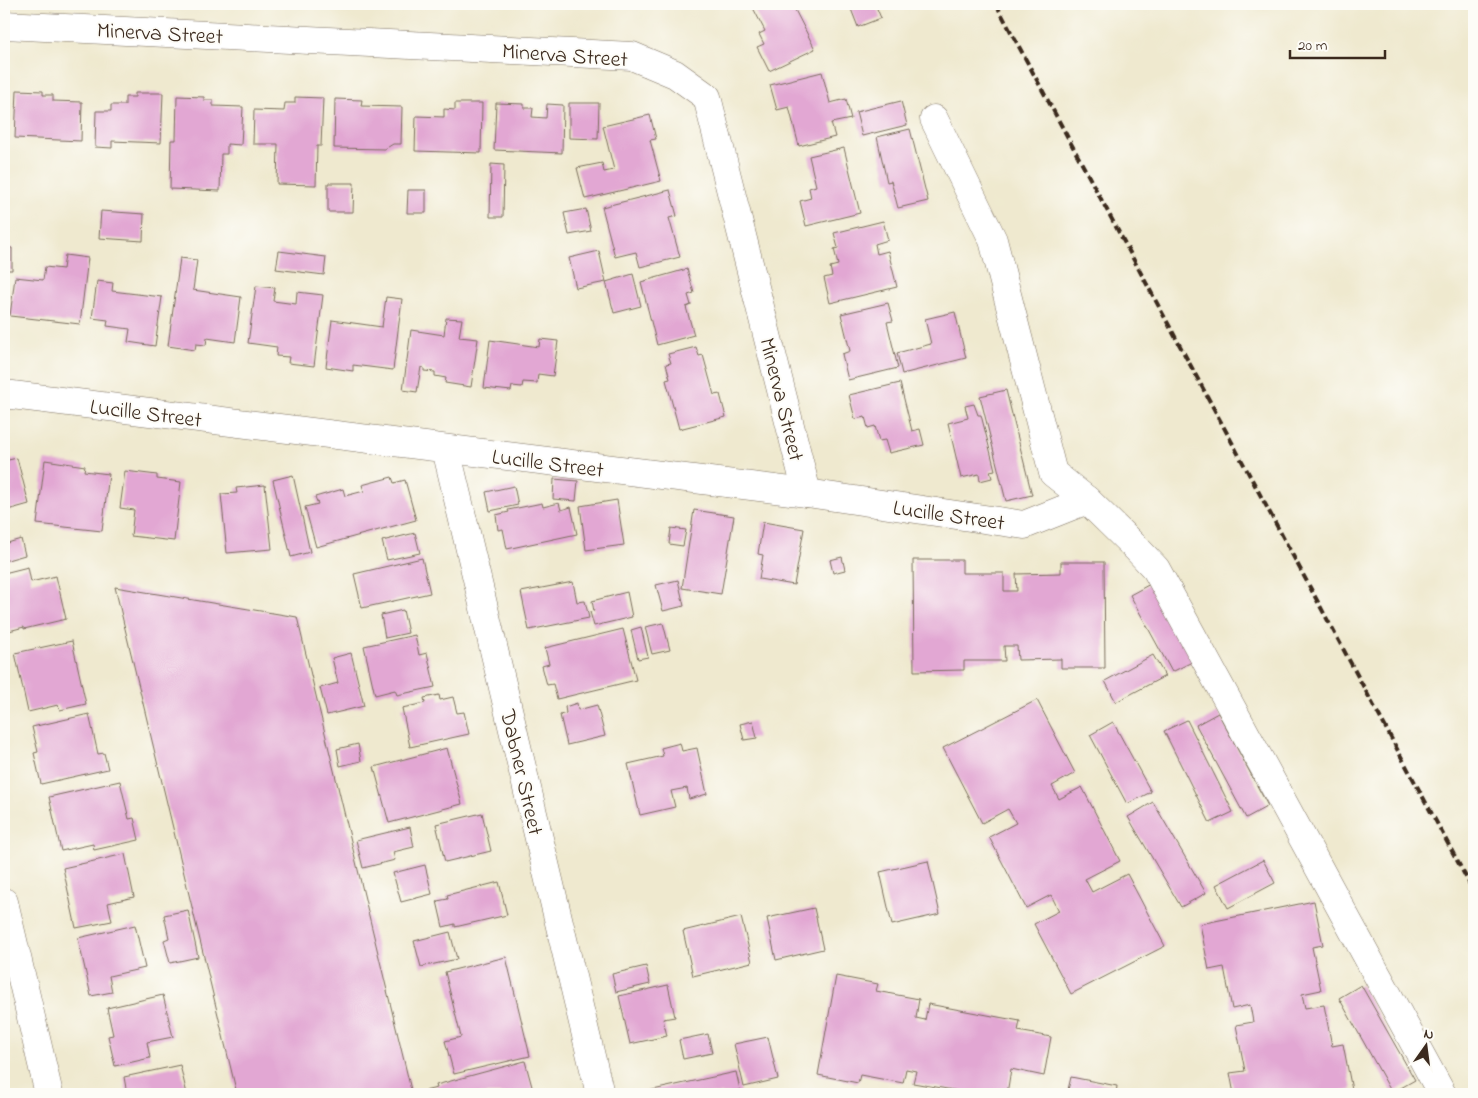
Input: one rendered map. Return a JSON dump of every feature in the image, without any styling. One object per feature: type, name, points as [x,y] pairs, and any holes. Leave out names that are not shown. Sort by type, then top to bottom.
[{"type":"street","name":"Minerva Street","points":[[4,25],[632,56],[675,74],[707,97],[807,493]]},
{"type":"street","points":[[934,118],[993,240],[1053,473],[1088,500],[1156,569],[1442,1094]]},
{"type":"street","name":"Lucille Street","points":[[4,394],[807,493],[1024,525],[1088,500]]},
{"type":"street","name":"Dabner Street","points":[[446,449],[600,1094]]},
{"type":"street","points":[[4,902],[49,1094]]},
{"type":"building","points":[[751,4],[792,4],[815,49],[769,71],[757,47],[764,44],[759,34],[765,31]]},
{"type":"building","points":[[849,4],[875,4],[881,18],[858,27]]},
{"type":"building","points":[[822,72],[830,103],[846,99],[851,119],[831,123],[835,137],[799,146],[789,107],[777,110],[770,85]]},
{"type":"building","points":[[17,90],[43,91],[43,95],[53,95],[53,101],[82,102],[81,141],[15,138]]},
{"type":"building","points":[[135,93],[163,93],[161,143],[112,141],[112,148],[95,147],[96,111],[111,111],[111,105],[125,105],[125,97],[135,97]]},
{"type":"building","points":[[177,96],[204,97],[204,100],[213,100],[213,106],[243,107],[241,145],[227,144],[227,154],[221,154],[220,191],[170,189],[171,140],[176,140]]},
{"type":"building","points":[[295,97],[323,98],[321,146],[317,146],[316,185],[277,184],[278,144],[253,144],[254,110],[284,111],[285,103],[295,103]]},
{"type":"building","points":[[335,99],[362,100],[361,106],[402,107],[401,144],[393,144],[385,149],[334,148]]},
{"type":"building","points":[[901,101],[907,125],[862,136],[856,112]]},
{"type":"building","points":[[455,103],[482,103],[481,153],[415,151],[416,116],[444,117],[444,109],[455,110]]},
{"type":"building","points":[[496,103],[524,104],[524,108],[533,108],[532,117],[546,118],[547,104],[563,105],[562,153],[494,150]]},
{"type":"building","points":[[569,103],[599,103],[598,139],[569,138]]},
{"type":"building","points":[[650,115],[656,139],[650,140],[661,181],[585,199],[577,168],[602,163],[604,172],[614,170],[603,126]]},
{"type":"building","points":[[910,129],[928,201],[898,208],[891,181],[887,182],[877,137]]},
{"type":"building","points":[[844,148],[860,213],[806,226],[800,201],[811,198],[809,188],[816,186],[809,156]]},
{"type":"building","points":[[491,164],[504,165],[503,217],[490,217]]},
{"type":"building","points":[[328,183],[354,183],[353,212],[328,212]]},
{"type":"building","points":[[408,190],[426,190],[426,213],[407,213]]},
{"type":"building","points":[[670,190],[677,216],[669,218],[680,257],[640,267],[636,252],[615,257],[602,207]]},
{"type":"building","points":[[586,209],[591,231],[569,235],[564,213]]},
{"type":"building","points":[[101,211],[144,214],[143,241],[99,238]]},
{"type":"building","points":[[883,221],[888,240],[875,244],[877,254],[888,251],[897,287],[830,303],[824,278],[832,276],[830,267],[838,265],[834,249],[838,248],[834,233]]},
{"type":"building","points":[[4,247],[12,248],[12,270],[4,270]]},
{"type":"building","points":[[279,251],[326,257],[324,275],[276,269]]},
{"type":"building","points":[[599,251],[606,282],[576,288],[569,258]]},
{"type":"building","points":[[65,255],[88,258],[80,324],[10,316],[15,277],[43,280],[45,267],[63,269]]},
{"type":"building","points":[[180,258],[197,260],[193,290],[241,297],[235,342],[207,338],[206,345],[196,344],[195,350],[168,346]]},
{"type":"building","points":[[687,269],[694,293],[688,295],[691,305],[686,307],[694,335],[657,345],[641,282]]},
{"type":"building","points":[[633,274],[641,306],[614,313],[606,282]]},
{"type":"building","points":[[97,281],[113,283],[112,291],[162,297],[155,346],[128,342],[130,329],[107,326],[108,320],[92,318]]},
{"type":"building","points":[[256,286],[275,288],[273,301],[296,304],[297,292],[323,295],[314,366],[288,363],[289,357],[276,356],[277,347],[248,343]]},
{"type":"building","points":[[386,297],[402,299],[393,370],[353,365],[353,371],[326,367],[332,320],[382,327]]},
{"type":"building","points":[[888,303],[893,321],[887,322],[898,368],[848,380],[842,354],[850,351],[841,314]]},
{"type":"building","points":[[955,312],[966,358],[902,374],[897,353],[931,344],[925,319]]},
{"type":"building","points":[[446,318],[462,319],[459,337],[478,339],[471,387],[445,383],[446,378],[435,376],[435,372],[424,371],[424,368],[421,367],[417,392],[403,390],[411,330],[444,335]]},
{"type":"building","points":[[540,339],[558,341],[553,376],[538,374],[537,383],[523,382],[522,387],[512,386],[511,391],[484,388],[490,340],[539,347]]},
{"type":"building","points":[[696,347],[699,356],[703,355],[714,395],[720,394],[726,417],[679,429],[666,380],[670,379],[666,364],[671,363],[668,354]]},
{"type":"building","points":[[900,383],[912,431],[920,429],[924,445],[889,453],[885,440],[879,441],[875,426],[868,428],[865,417],[855,419],[849,395]]},
{"type":"building","points":[[1006,390],[1032,495],[1006,501],[980,396]]},
{"type":"building","points":[[974,404],[978,415],[981,415],[995,470],[990,471],[992,478],[980,481],[979,474],[961,478],[948,423],[968,418],[965,406]]},
{"type":"building","points":[[17,458],[29,504],[4,511],[4,461]]},
{"type":"building","points":[[45,460],[85,466],[84,471],[109,474],[102,531],[37,524]]},
{"type":"building","points":[[125,471],[157,475],[157,479],[181,482],[174,541],[131,536],[134,510],[120,508]]},
{"type":"building","points":[[293,475],[310,552],[291,557],[273,480]]},
{"type":"building","points":[[392,477],[394,483],[405,480],[416,520],[316,547],[305,507],[318,504],[315,497],[343,489],[345,496],[364,491],[362,485]]},
{"type":"building","points":[[554,479],[578,481],[576,501],[553,499]]},
{"type":"building","points":[[265,485],[272,549],[227,553],[221,494],[237,493],[236,488]]},
{"type":"building","points":[[514,486],[518,505],[490,511],[486,492]]},
{"type":"building","points":[[617,500],[624,545],[586,550],[580,506]]},
{"type":"building","points":[[542,503],[543,507],[559,503],[561,510],[571,507],[577,534],[507,549],[503,529],[498,530],[496,515],[509,512],[508,510]]},
{"type":"building","points":[[694,510],[734,516],[721,594],[682,588]]},
{"type":"building","points":[[763,522],[804,529],[794,585],[759,579],[763,555],[758,554]]},
{"type":"building","points":[[671,528],[686,530],[683,546],[669,544]]},
{"type":"building","points":[[415,533],[420,553],[387,560],[382,541]]},
{"type":"building","points":[[21,539],[25,555],[4,561],[4,544]]},
{"type":"building","points":[[842,557],[845,570],[833,573],[830,560]]},
{"type":"building","points":[[422,558],[430,593],[362,608],[354,574]]},
{"type":"building","points":[[913,560],[962,560],[962,573],[1004,573],[1004,591],[1017,591],[1016,574],[1061,573],[1061,562],[1104,562],[1105,668],[1061,668],[1061,659],[1018,660],[1017,646],[1004,646],[1005,661],[964,661],[964,670],[914,671]]},
{"type":"building","points":[[28,567],[31,582],[56,576],[66,619],[9,631],[4,609],[4,573]]},
{"type":"building","points":[[678,580],[684,606],[663,611],[656,585]]},
{"type":"building","points":[[573,582],[577,602],[585,601],[589,618],[529,630],[521,592]]},
{"type":"building","points":[[1152,583],[1194,661],[1172,672],[1130,595]]},
{"type":"building","points":[[115,587],[297,617],[412,1094],[237,1094]]},
{"type":"building","points":[[627,592],[632,617],[594,626],[590,612],[594,611],[592,601]]},
{"type":"building","points":[[403,610],[408,633],[385,638],[381,615]]},
{"type":"building","points":[[663,623],[670,650],[652,654],[645,627]]},
{"type":"building","points":[[641,627],[648,657],[638,659],[631,630]]},
{"type":"building","points":[[623,629],[636,680],[557,699],[553,684],[547,685],[542,666],[549,664],[545,648]]},
{"type":"building","points":[[415,635],[419,655],[427,653],[435,687],[397,695],[395,690],[375,695],[364,646]]},
{"type":"building","points":[[72,641],[86,704],[60,710],[58,705],[28,712],[15,653]]},
{"type":"building","points":[[351,653],[364,706],[327,715],[320,688],[338,683],[332,658]]},
{"type":"building","points":[[1153,655],[1165,676],[1116,702],[1105,681]]},
{"type":"building","points":[[439,695],[440,700],[453,697],[457,713],[464,712],[469,734],[410,747],[402,708],[425,703],[424,698]]},
{"type":"building","points":[[1037,700],[1075,773],[1052,786],[1059,799],[1082,787],[1120,861],[1085,879],[1092,892],[1127,874],[1165,946],[1071,994],[1034,924],[1059,911],[1051,895],[1026,908],[989,837],[1016,823],[1008,809],[982,823],[943,748]]},
{"type":"building","points":[[577,703],[578,710],[597,705],[605,736],[567,745],[560,715],[566,713],[565,707]]},
{"type":"building","points":[[1218,713],[1268,806],[1246,818],[1196,725]]},
{"type":"building","points":[[89,714],[98,754],[104,753],[108,769],[41,784],[34,753],[38,752],[32,727]]},
{"type":"building","points":[[1187,720],[1233,812],[1210,823],[1164,731]]},
{"type":"building","points":[[753,721],[757,738],[744,740],[740,724]]},
{"type":"building","points":[[1113,722],[1151,792],[1127,804],[1090,735]]},
{"type":"building","points":[[680,743],[682,751],[697,748],[707,794],[689,799],[687,788],[671,791],[675,807],[640,815],[628,764],[663,756],[661,748]]},
{"type":"building","points":[[358,744],[361,761],[340,766],[337,749]]},
{"type":"building","points":[[447,748],[462,804],[389,823],[374,767]]},
{"type":"building","points":[[120,781],[129,819],[134,818],[139,840],[94,850],[93,844],[61,851],[49,797]]},
{"type":"building","points":[[1153,802],[1206,893],[1181,907],[1128,817]]},
{"type":"building","points":[[482,813],[491,851],[445,862],[436,824]]},
{"type":"building","points":[[410,827],[414,847],[393,852],[395,860],[363,868],[356,840]]},
{"type":"building","points":[[125,854],[134,897],[108,903],[112,921],[76,928],[63,868]]},
{"type":"building","points":[[1263,860],[1275,883],[1228,908],[1216,885]]},
{"type":"building","points":[[928,861],[940,914],[892,925],[880,872]]},
{"type":"building","points":[[425,865],[432,894],[401,902],[393,873]]},
{"type":"building","points":[[499,882],[507,915],[455,927],[455,924],[443,927],[437,901],[448,899],[447,895]]},
{"type":"building","points":[[1314,901],[1323,945],[1312,947],[1321,990],[1302,994],[1305,1008],[1324,1005],[1332,1046],[1343,1044],[1352,1090],[1330,1094],[1234,1094],[1230,1073],[1245,1071],[1236,1025],[1253,1022],[1250,1005],[1232,1009],[1224,967],[1209,970],[1200,924]]},
{"type":"building","points":[[814,908],[823,949],[776,960],[767,918]]},
{"type":"building","points":[[188,910],[198,957],[170,963],[164,940],[169,938],[164,915]]},
{"type":"building","points":[[741,917],[752,962],[693,976],[683,931]]},
{"type":"building","points":[[135,925],[145,968],[109,976],[112,992],[91,996],[78,938]]},
{"type":"building","points":[[450,932],[457,959],[421,967],[414,941]]},
{"type":"building","points":[[506,957],[530,1056],[454,1074],[445,1041],[461,1037],[445,972]]},
{"type":"building","points":[[646,966],[650,984],[616,992],[612,974]]},
{"type":"building","points":[[836,976],[878,984],[876,991],[919,999],[916,1018],[925,1020],[928,1004],[1020,1021],[1018,1031],[1051,1037],[1044,1076],[1011,1069],[1007,1094],[976,1094],[913,1083],[916,1071],[906,1069],[903,1083],[860,1075],[858,1083],[818,1075]]},
{"type":"building","points":[[668,985],[675,1017],[663,1019],[667,1036],[630,1044],[619,996]]},
{"type":"building","points":[[1361,985],[1415,1080],[1392,1093],[1339,998]]},
{"type":"building","points":[[163,995],[173,1037],[147,1042],[150,1058],[115,1066],[108,1036],[113,1035],[107,1008]]},
{"type":"building","points":[[708,1034],[712,1053],[683,1059],[679,1040]]},
{"type":"building","points":[[768,1037],[778,1079],[744,1087],[734,1044]]},
{"type":"building","points":[[525,1061],[534,1094],[420,1094],[420,1092],[437,1088],[436,1085]]},
{"type":"building","points":[[180,1065],[187,1094],[127,1094],[124,1077]]},
{"type":"building","points":[[736,1072],[741,1094],[639,1094],[639,1093]]},
{"type":"building","points":[[1071,1077],[1117,1086],[1116,1094],[1067,1094]]},
{"type":"railway","points":[[996,4],[1474,892]]}]
